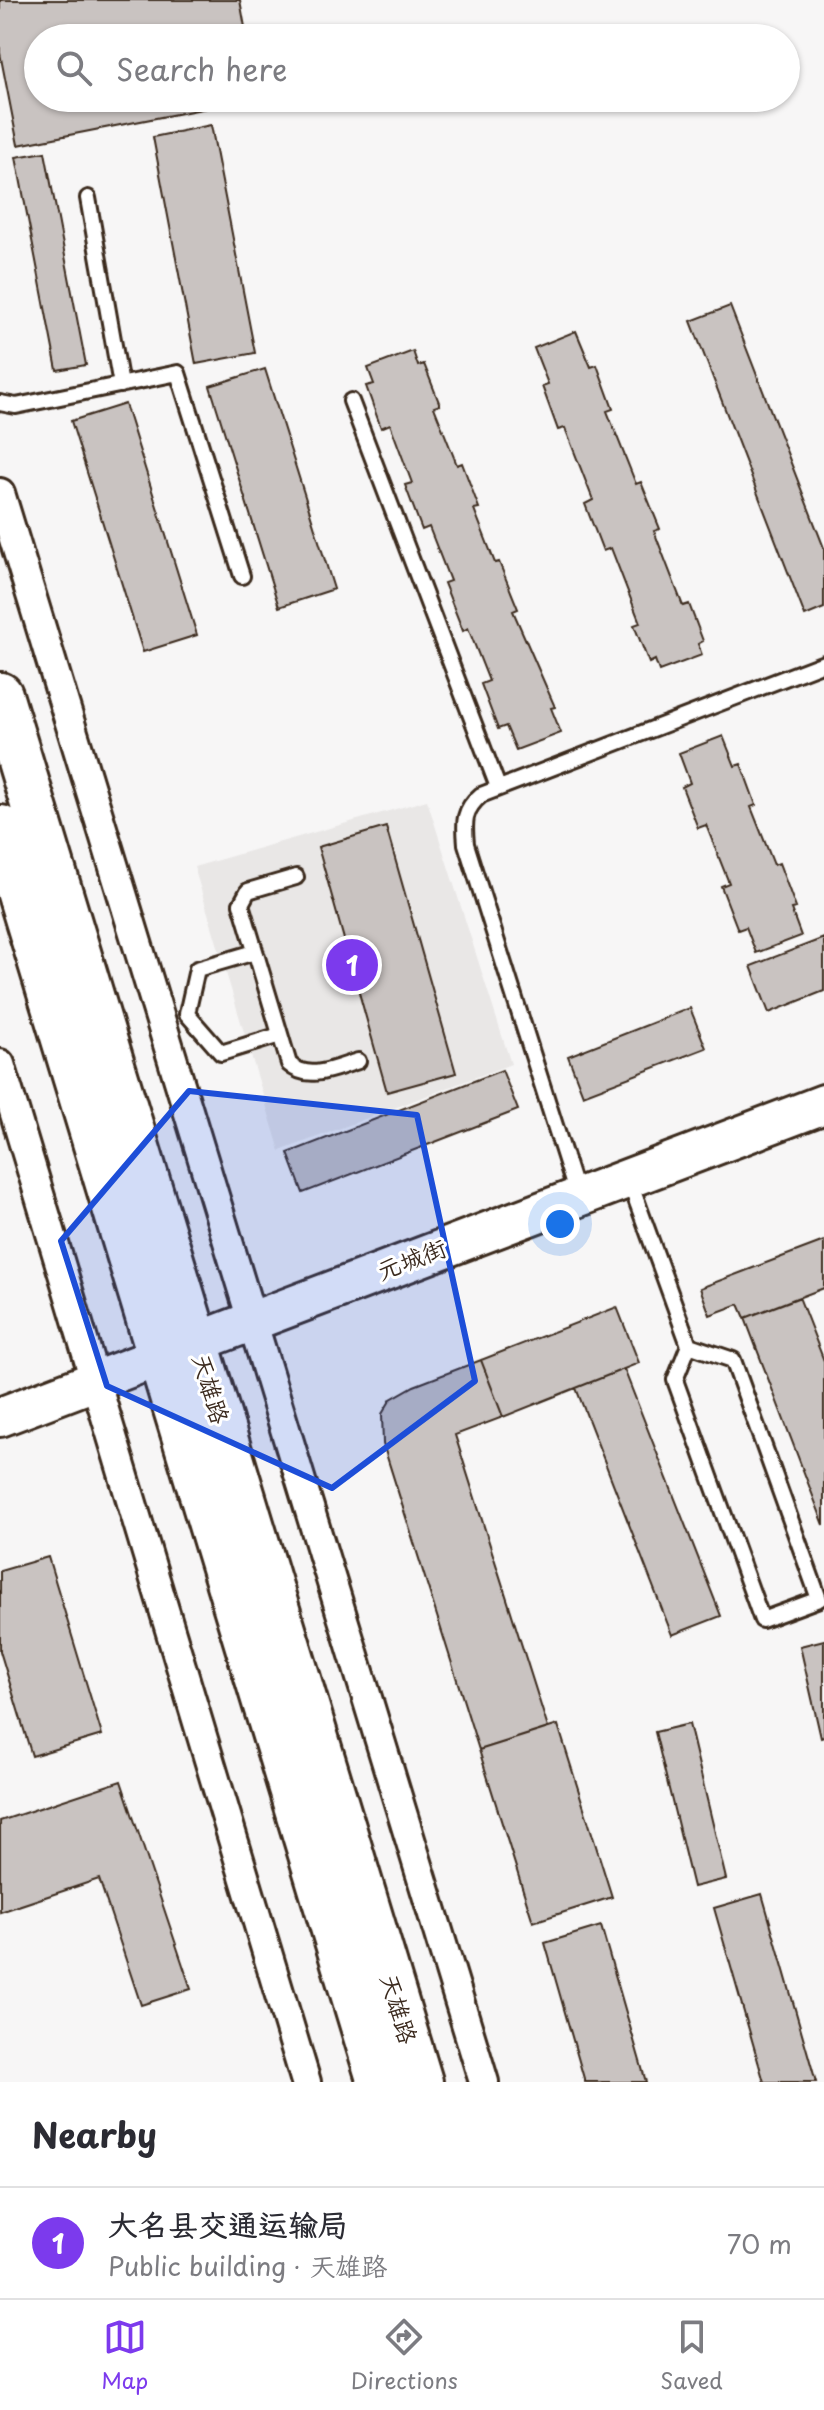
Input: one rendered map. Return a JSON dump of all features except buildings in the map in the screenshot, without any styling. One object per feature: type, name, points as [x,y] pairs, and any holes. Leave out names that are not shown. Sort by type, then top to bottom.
[{"type":"main road","name":"天雄路","points":[[0,695],[380,2082]]},
{"type":"main road","name":"天雄路","points":[[0,828],[178,1349],[420,2082]]},
{"type":"street","points":[[0,493],[484,2082]]},
{"type":"street","points":[[0,1064],[6,1105],[95,1381],[306,2082]]},
{"type":"street","name":"元城街","points":[[0,1417],[824,1104]]},
{"type":"lane","points":[[88,198],[121,385]]},
{"type":"lane","points":[[0,403],[16,406],[178,373],[242,576]]},
{"type":"lane","points":[[351,401],[498,787]]},
{"type":"lane","points":[[578,1197],[466,844],[464,817],[469,804],[498,787],[824,663]]},
{"type":"lane","points":[[296,877],[248,891],[241,904],[289,1064],[299,1073],[314,1074],[358,1061]]},
{"type":"lane","points":[[255,952],[197,969],[187,1014],[221,1053],[280,1035]]},
{"type":"lane","points":[[629,1178],[689,1345],[675,1380],[762,1620],[819,1599],[733,1360],[689,1345]]},
{"type":"highlighted area","points":[[189,1091],[417,1115],[475,1381],[332,1488],[107,1386],[61,1241]]},
{"type":"shaded area","points":[[427,800],[511,1064],[280,1151],[194,867]]},
{"type":"place","name":"大名县交通运输局","points":[[352,965]]}]
